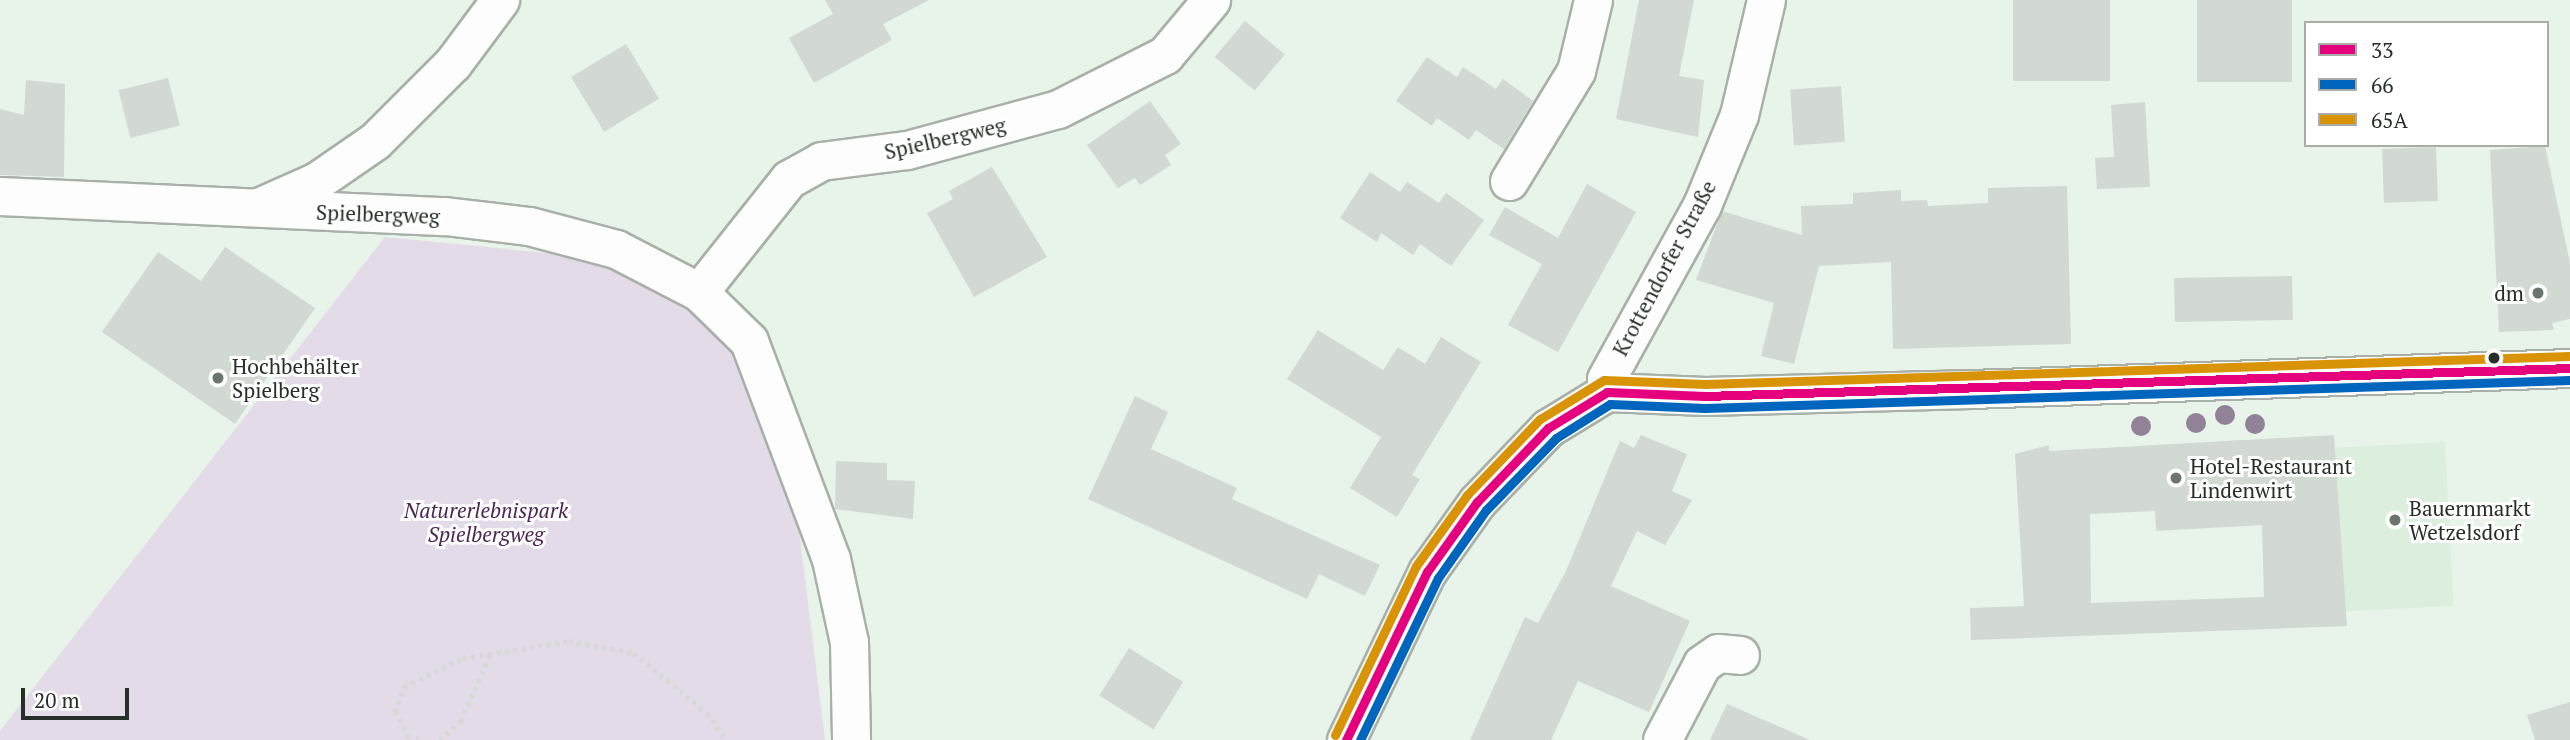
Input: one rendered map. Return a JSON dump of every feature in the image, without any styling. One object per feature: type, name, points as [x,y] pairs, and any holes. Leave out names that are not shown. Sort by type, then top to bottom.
[{"type":"street","name":"Spielbergweg","points":[[253,209],[317,181],[375,141],[453,63],[500,0]]},
{"type":"street","name":"Spielbergweg","points":[[699,292],[789,178],[821,160],[907,150],[1058,110],[1165,55],[1211,0]]},
{"type":"street","points":[[1509,181],[1576,71],[1593,0]]},
{"type":"street","name":"Krottendorfer Straße","points":[[1606,392],[1606,379],[1702,205],[1729,141],[1766,0]]},
{"type":"street","name":"Spielbergweg","points":[[0,196],[529,226],[616,249],[699,292],[749,341],[831,559],[849,642],[851,740]]},
{"type":"street","points":[[1346,740],[1427,572],[1477,502],[1548,428],[1606,392],[1705,396],[2570,368]]},
{"type":"street","points":[[1662,740],[1702,664],[1718,653],[1740,655]]},
{"type":"path","points":[[419,740],[409,737],[395,712],[404,687],[436,667],[490,654],[569,641],[634,653],[707,713],[727,740]]},
{"type":"path","points":[[440,740],[461,721],[490,654]]},
{"type":"shaded area","name":"Bauernmarkt Wetzelsdorf","points":[[2445,442],[2454,606],[2344,612],[2335,448]]},
{"type":"green space","name":"Naturerlebnispark Spielbergweg","points":[[385,237],[618,260],[769,367],[784,409],[825,740],[0,740],[0,731]]},
{"type":"building","points":[[825,0],[929,0],[883,24],[892,40],[814,83],[789,38],[833,14]]},
{"type":"building","points":[[1639,0],[1694,0],[1679,76],[1704,80],[1698,137],[1616,119]]},
{"type":"building","points":[[2013,0],[2110,0],[2110,81],[2013,81]]},
{"type":"building","points":[[2197,0],[2292,0],[2292,82],[2197,82]]},
{"type":"building","points":[[1245,21],[1285,54],[1255,90],[1215,57]]},
{"type":"building","points":[[626,44],[659,99],[604,132],[571,77]]},
{"type":"building","points":[[1427,57],[1457,77],[1463,67],[1496,89],[1503,79],[1533,101],[1504,149],[1476,130],[1469,140],[1437,118],[1432,126],[1396,101]]},
{"type":"building","points":[[168,78],[180,126],[130,138],[119,90]]},
{"type":"building","points":[[26,80],[65,84],[64,177],[0,175],[0,109],[24,115]]},
{"type":"building","points":[[1841,86],[1845,142],[1794,145],[1790,90]]},
{"type":"building","points":[[1150,101],[1181,144],[1165,155],[1171,165],[1140,185],[1135,178],[1118,188],[1087,145]]},
{"type":"building","points":[[2145,102],[2150,187],[2097,189],[2095,158],[2114,157],[2111,105]]},
{"type":"building","points":[[2436,147],[2438,201],[2384,203],[2382,149]]},
{"type":"building","points":[[2545,147],[2570,263],[2570,319],[2552,323],[2554,330],[2499,332],[2490,150]]},
{"type":"building","points":[[992,167],[1047,257],[974,297],[927,213],[953,199],[949,191]]},
{"type":"building","points":[[1370,172],[1400,192],[1407,182],[1439,203],[1446,193],[1484,220],[1451,266],[1420,244],[1413,255],[1381,233],[1377,242],[1340,218]]},
{"type":"building","points":[[1587,184],[1636,212],[1558,352],[1508,325],[1542,264],[1489,235],[1505,207],[1558,238]]},
{"type":"building","points":[[2067,186],[2071,344],[1893,349],[1891,262],[1819,266],[1794,364],[1761,356],[1774,303],[1696,280],[1722,211],[1802,235],[1801,206],[1853,204],[1853,193],[1901,190],[1901,201],[1927,200],[1928,206],[1988,203],[1988,188]]},
{"type":"building","name":"Hochbehälter Spielberg","points":[[225,247],[315,308],[235,424],[102,332],[158,252],[201,281]]},
{"type":"building","points":[[2292,276],[2293,320],[2175,322],[2174,278]]},
{"type":"building","points":[[1318,330],[1383,370],[1398,347],[1425,364],[1441,337],[1481,362],[1412,475],[1420,479],[1397,517],[1350,488],[1381,437],[1287,379]]},
{"type":"building","points":[[1135,396],[1168,412],[1151,449],[1237,488],[1232,499],[1380,565],[1365,596],[1319,574],[1307,599],[1088,499]]},
{"type":"building","points":[[1641,435],[1687,454],[1672,491],[1692,500],[1665,545],[1637,531],[1611,586],[1690,621],[1649,712],[1578,681],[1551,740],[1470,740],[1525,617],[1538,623],[1566,571],[1620,441],[1634,448]]},
{"type":"building","points":[[2334,435],[2347,626],[1971,640],[1970,608],[2024,606],[2015,454],[2049,445],[2049,451]],"holes":[[[2155,511],[2156,531],[2262,525],[2264,597],[2091,603],[2090,514]]]},
{"type":"building","points":[[836,461],[887,463],[887,480],[915,481],[913,519],[835,509]]},
{"type":"building","points":[[1129,648],[1183,682],[1154,729],[1099,695]]},
{"type":"building","points":[[2570,702],[2570,740],[2535,740],[2527,715]]},
{"type":"building","points":[[1727,704],[1810,740],[1710,740]]},
{"type":"transit line","name":"65A","points":[[1335,735],[1416,566],[1467,495],[1540,419],[1604,380],[1705,384],[2570,356]]},
{"type":"transit line","name":"33","points":[[1346,740],[1427,572],[1477,502],[1548,428],[1607,392],[1705,396],[2570,368]]},
{"type":"transit line","name":"66","points":[[1360,740],[1438,578],[1486,510],[1556,438],[1610,404],[1705,408],[2570,380]]},
{"type":"place","name":"dm","points":[[2538,293]]},
{"type":"place","name":"Hochbehälter Spielberg","points":[[218,378]]},
{"type":"place","name":"Hotel-Restaurant Lindenwirt","points":[[2176,478]]},
{"type":"place","name":"Bauernmarkt Wetzelsdorf","points":[[2395,520]]}]
